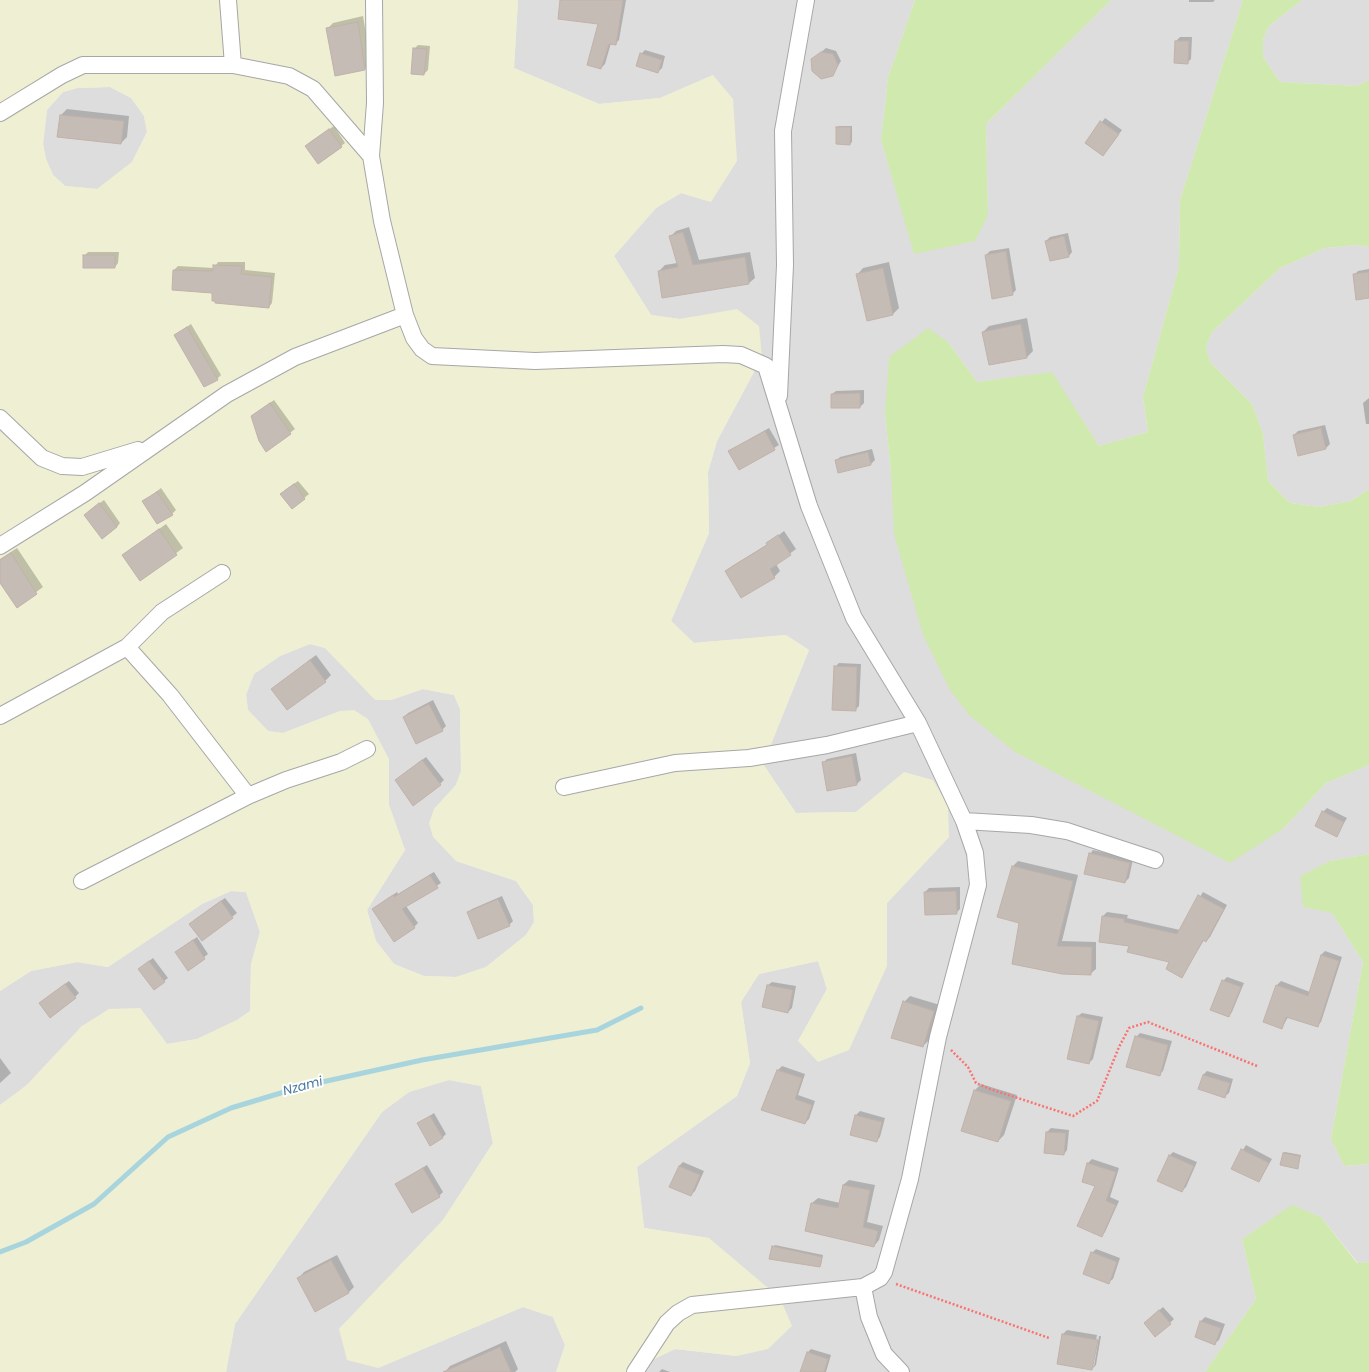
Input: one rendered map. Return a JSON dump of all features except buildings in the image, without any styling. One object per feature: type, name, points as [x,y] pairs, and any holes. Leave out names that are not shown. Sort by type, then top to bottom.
[{"type":"street","points":[[228,0],[232,64]]},
{"type":"street","points":[[374,0],[375,103],[371,156],[382,221],[405,315],[414,338],[422,349],[432,356],[535,361],[741,355],[766,366],[809,506],[854,618],[918,723],[964,821],[975,853],[978,885],[938,1037],[910,1180],[884,1272],[880,1278],[863,1287],[692,1306],[678,1313],[667,1323],[635,1372]]},
{"type":"street","points":[[779,405],[784,265],[783,131],[806,0]]},
{"type":"street","points":[[0,113],[62,75],[83,65],[232,64],[289,76],[313,89],[371,156]]},
{"type":"street","points":[[0,546],[85,493],[227,394],[295,357],[405,315]]},
{"type":"street","points":[[0,418],[42,458],[62,466],[82,467],[151,446]]},
{"type":"street","points":[[0,716],[127,647],[162,612],[222,573]]},
{"type":"street","points":[[127,647],[170,695],[248,796]]},
{"type":"street","points":[[564,787],[675,763],[749,758],[827,745],[918,723]]},
{"type":"street","points":[[82,882],[248,796],[286,780],[341,762],[367,749]]},
{"type":"street","points":[[964,821],[1031,825],[1067,831],[1155,860]]},
{"type":"street","points":[[863,1287],[869,1317],[884,1354],[901,1372]]},
{"type":"path","points":[[938,1037],[968,1067],[976,1083],[1073,1116],[1097,1102],[1119,1047],[1129,1028],[1148,1022],[1257,1066]]},
{"type":"path","points":[[880,1278],[1049,1338]]},
{"type":"shaded area","points":[[518,0],[915,0],[888,78],[881,140],[915,254],[988,215],[986,124],[1111,0],[1243,0],[1180,200],[1179,267],[1143,397],[1148,432],[1099,446],[1052,373],[977,382],[948,342],[885,413],[891,472],[1284,828],[1326,783],[1369,765],[1369,854],[1330,861],[1332,913],[1363,962],[1331,1139],[1344,1166],[1369,1164],[1369,1262],[1358,1263],[1321,1217],[1292,1206],[1242,1239],[1256,1299],[1205,1372],[627,1372],[675,1349],[737,1356],[709,1238],[644,1228],[637,1167],[737,1096],[750,1063],[741,1002],[759,974],[818,961],[827,989],[798,1041],[887,966],[887,903],[949,837],[904,773],[856,812],[796,813],[763,764],[809,650],[786,635],[694,643],[671,621],[709,533],[708,472],[717,441],[762,357],[737,310],[680,319],[651,315],[614,256],[656,208],[681,193],[711,202],[713,75],[660,98],[599,104],[514,68]]},
{"type":"shaded area","points":[[1302,0],[1369,0],[1369,80],[1357,86],[1280,82],[1263,57],[1263,40],[1269,26]]},
{"type":"shaded area","points":[[110,87],[131,98],[144,116],[147,132],[132,162],[98,189],[65,186],[53,175],[46,159],[43,144],[47,110],[63,92],[77,88]]},
{"type":"shaded area","points":[[1357,245],[1369,247],[1369,489],[1351,501],[1319,507],[1290,503],[1268,481],[1263,434],[1252,404],[1210,362],[1206,347],[1212,332],[1280,268],[1325,248]]},
{"type":"shaded area","points":[[310,644],[325,648],[376,700],[391,700],[423,689],[454,695],[460,709],[461,771],[456,785],[434,809],[456,861],[516,881],[533,905],[534,922],[526,935],[486,967],[456,977],[424,976],[394,964],[376,941],[367,910],[405,850],[389,805],[389,759],[340,711],[283,733],[268,731],[248,710],[246,695],[254,674],[280,656]]},
{"type":"shaded area","points":[[231,891],[246,892],[260,932],[251,964],[250,1011],[237,1020],[197,1039],[167,1044],[140,1008],[82,1026],[27,1085],[0,1105],[0,991],[31,971],[77,962],[108,967],[202,904]]},
{"type":"shaded area","points":[[449,1080],[481,1086],[493,1143],[443,1220],[339,1329],[378,1368],[523,1307],[553,1317],[565,1345],[556,1372],[226,1372],[235,1324],[382,1112],[409,1092]]},
{"type":"green space","points":[[0,0],[518,0],[514,68],[599,104],[660,98],[713,75],[733,99],[737,161],[711,202],[681,193],[656,208],[614,256],[651,315],[680,319],[737,309],[759,326],[762,357],[717,441],[708,472],[709,533],[671,621],[694,643],[786,635],[809,650],[763,764],[796,813],[856,812],[904,772],[933,780],[948,806],[949,837],[887,903],[887,966],[849,1050],[818,1062],[798,1041],[827,989],[818,961],[759,974],[741,1002],[750,1063],[737,1096],[637,1167],[644,1228],[709,1238],[780,1298],[792,1326],[768,1349],[737,1356],[675,1349],[627,1372],[556,1372],[565,1345],[553,1317],[523,1307],[378,1368],[347,1360],[339,1329],[443,1220],[493,1143],[481,1086],[449,1080],[409,1092],[382,1112],[235,1324],[226,1372],[0,1372],[0,1105],[27,1085],[82,1026],[109,1009],[140,1008],[167,1044],[197,1039],[237,1020],[250,1011],[251,964],[260,932],[246,892],[231,891],[202,904],[108,967],[77,962],[31,971],[0,991]],"holes":[[[110,87],[131,98],[144,116],[147,132],[132,162],[97,189],[65,186],[53,175],[46,159],[43,144],[47,110],[63,92],[78,88]],[[310,644],[325,648],[375,700],[391,700],[423,689],[454,695],[460,709],[461,771],[456,785],[434,809],[429,823],[433,837],[456,861],[516,881],[533,905],[534,922],[526,935],[486,967],[456,977],[424,976],[394,964],[376,941],[367,910],[405,850],[389,805],[389,759],[368,719],[354,710],[340,711],[283,733],[268,731],[248,710],[246,695],[254,674],[280,656]]]},
{"type":"green space","points":[[915,0],[1111,0],[986,124],[988,215],[975,241],[914,254],[881,140],[888,78]]},
{"type":"green space","points":[[1243,0],[1302,0],[1269,26],[1263,40],[1263,57],[1280,82],[1357,86],[1369,80],[1369,247],[1357,245],[1325,248],[1280,268],[1212,332],[1206,347],[1210,362],[1252,404],[1263,434],[1268,481],[1290,503],[1319,507],[1351,501],[1369,489],[1369,765],[1326,783],[1284,828],[1230,863],[1015,752],[969,715],[950,690],[923,635],[894,534],[891,472],[885,413],[889,357],[928,328],[948,342],[977,382],[1052,372],[1099,446],[1148,432],[1143,397],[1179,267],[1180,200]]},
{"type":"green space","points":[[1369,854],[1369,1164],[1344,1166],[1331,1139],[1363,962],[1332,913],[1303,907],[1300,876],[1330,861]]},
{"type":"green space","points":[[1292,1205],[1321,1217],[1357,1263],[1369,1262],[1369,1372],[1205,1372],[1256,1299],[1242,1239]]},
{"type":"waterway","name":"Nzami","points":[[0,1252],[26,1242],[94,1204],[168,1137],[231,1108],[304,1086],[422,1060],[597,1030],[641,1008]]}]
